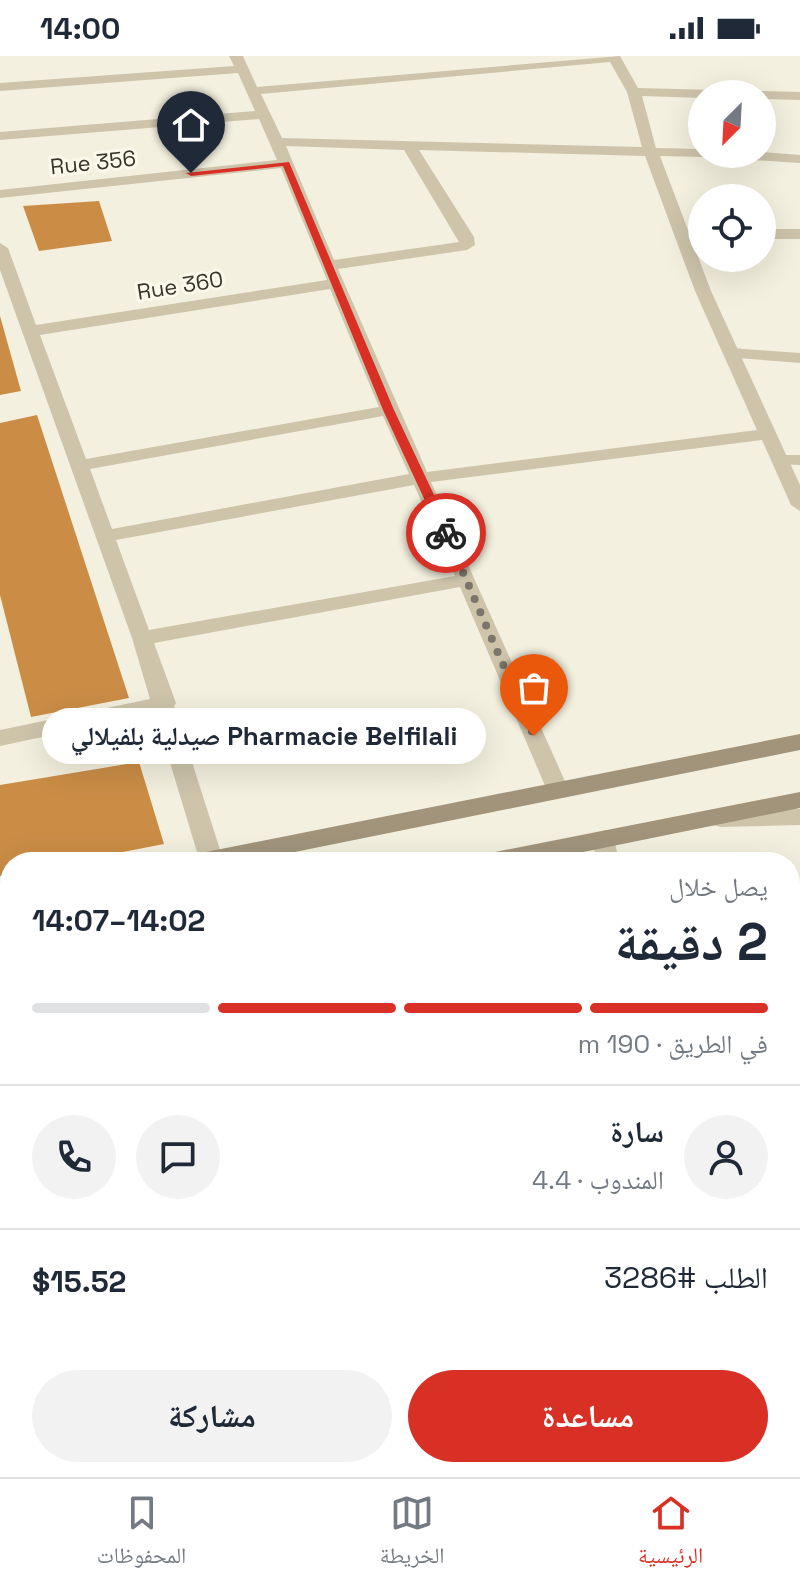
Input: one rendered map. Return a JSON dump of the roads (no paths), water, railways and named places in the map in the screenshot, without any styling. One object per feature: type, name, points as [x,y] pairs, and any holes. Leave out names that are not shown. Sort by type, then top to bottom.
[{"type":"main road","points":[[251,852],[557,788],[800,742]]},
{"type":"main road","points":[[606,851],[704,820],[800,800]]},
{"type":"street","points":[[253,91],[614,57],[634,92],[650,150],[703,291],[800,505]]},
{"type":"street","points":[[0,87],[239,63],[277,142],[389,410],[557,788]]},
{"type":"street","points":[[634,92],[688,93]]},
{"type":"street","points":[[776,95],[800,96]]},
{"type":"street","points":[[0,136],[264,114]]},
{"type":"street","points":[[277,142],[688,152]]},
{"type":"street","points":[[330,265],[467,245],[466,237],[409,146]]},
{"type":"street","points":[[776,157],[800,159]]},
{"type":"street","name":"Rue 356","points":[[0,194],[286,163]]},
{"type":"street","points":[[776,234],[800,234]]},
{"type":"street","points":[[682,235],[688,235]]},
{"type":"street","points":[[0,248],[165,703],[206,852]]},
{"type":"street","name":"Rue 360","points":[[31,331],[337,283]]},
{"type":"street","points":[[731,353],[800,358]]},
{"type":"street","points":[[80,465],[389,410]]},
{"type":"street","points":[[106,536],[420,478],[768,434]]},
{"type":"street","points":[[780,460],[800,460]]},
{"type":"street","points":[[142,638],[465,580]]},
{"type":"street","points":[[0,738],[165,703]]},
{"type":"street","points":[[704,820],[800,817]]},
{"type":"place","name":"Pharmacie Belfilali صيدلية بلفيلالي","points":[[534,736]]}]
